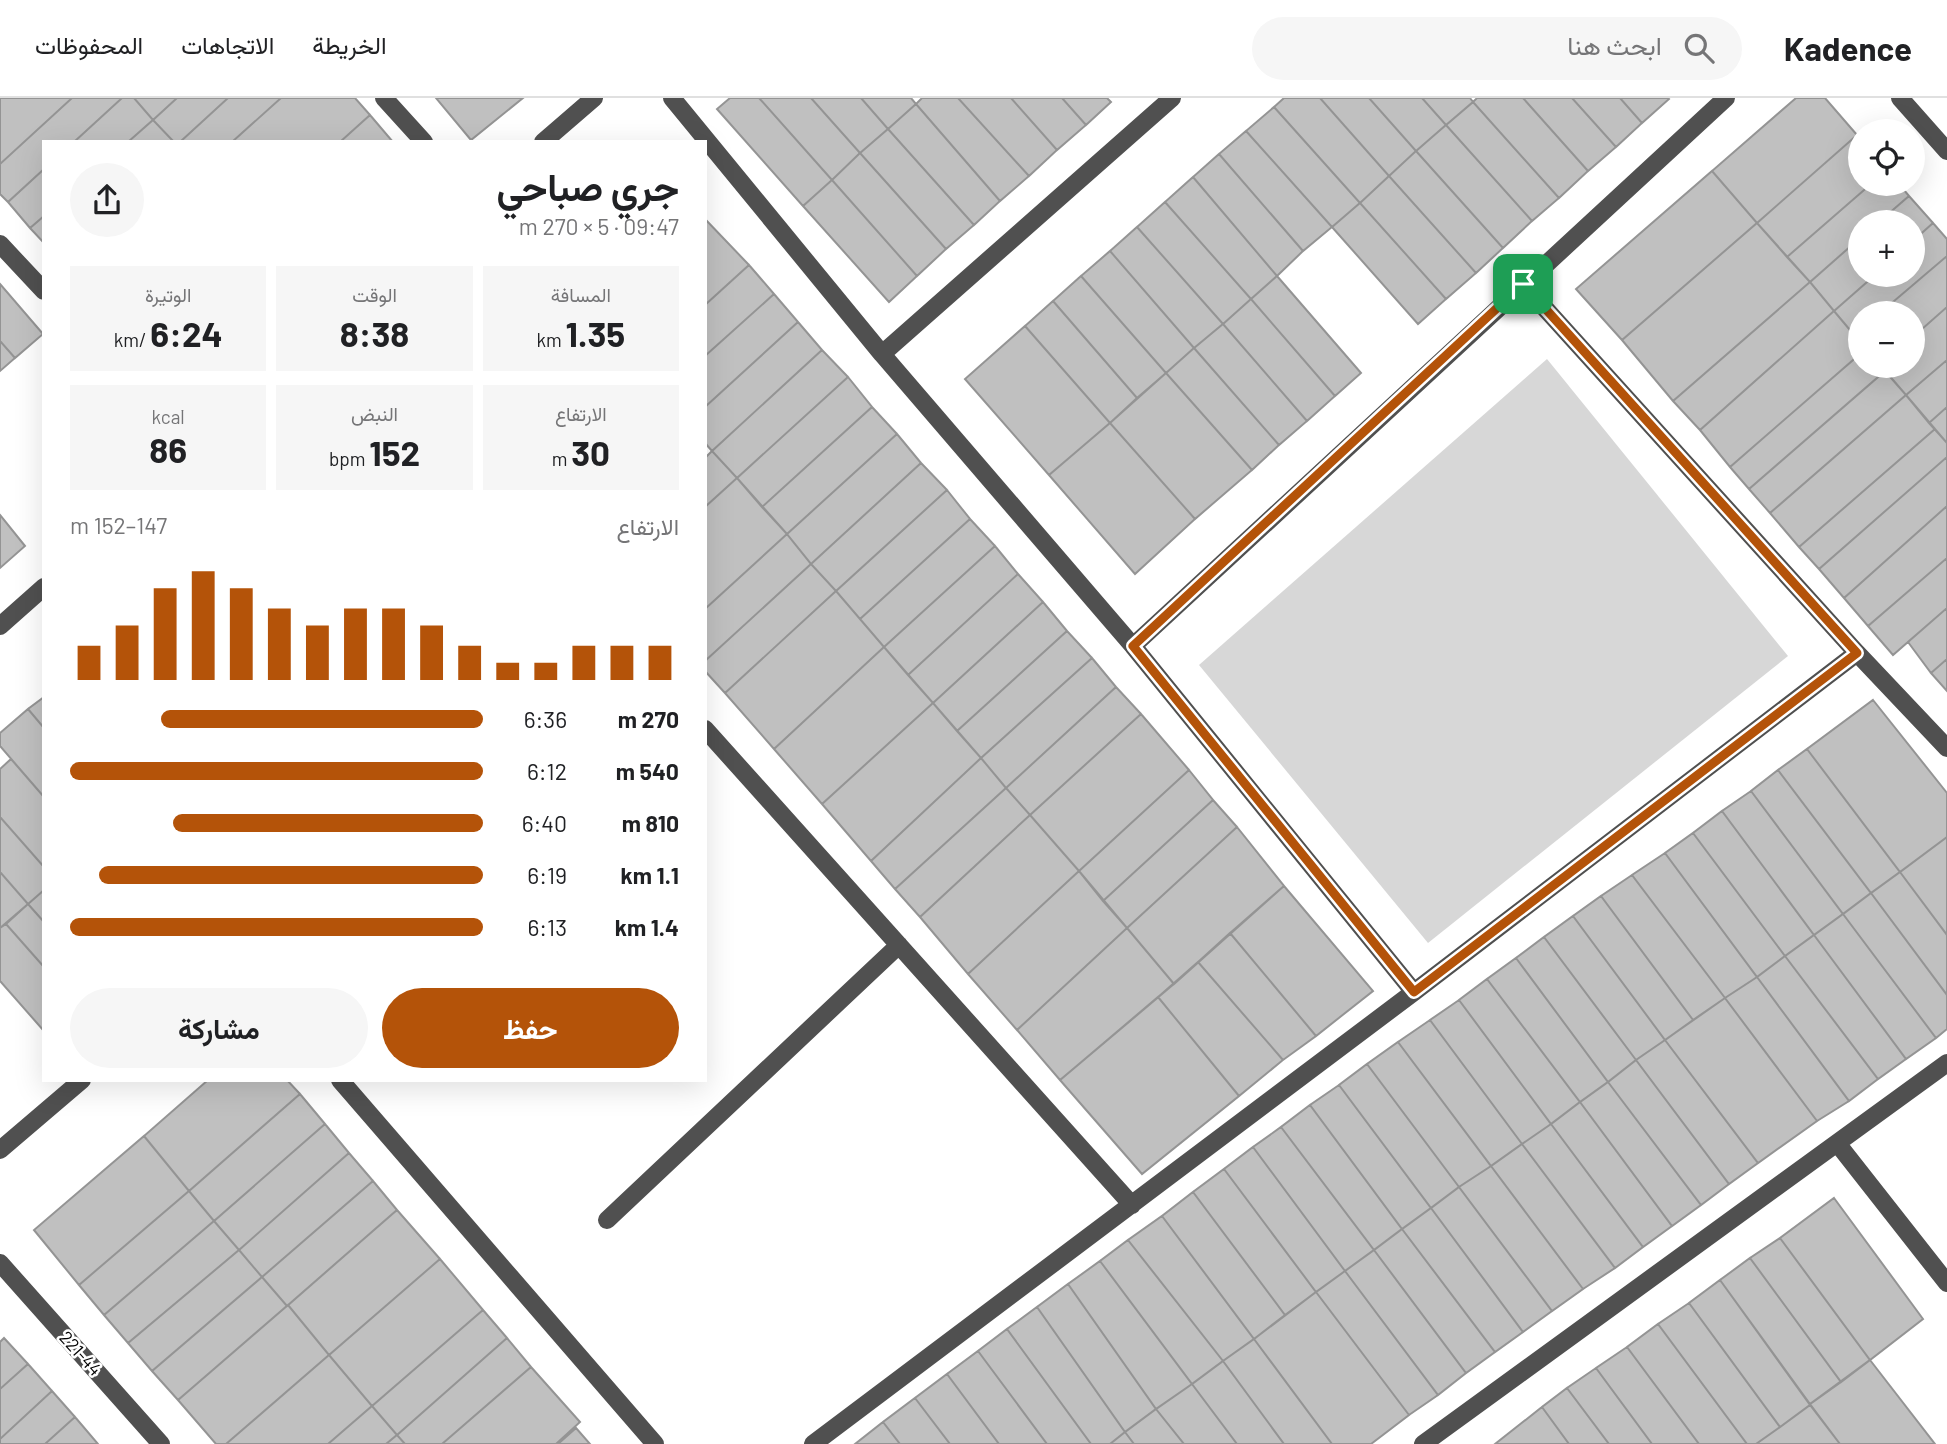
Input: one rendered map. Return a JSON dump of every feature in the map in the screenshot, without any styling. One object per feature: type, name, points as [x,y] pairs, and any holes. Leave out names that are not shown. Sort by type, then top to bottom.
[{"type":"street","points":[[384,98],[422,140]]},
{"type":"street","points":[[545,140],[594,98]]},
{"type":"street","points":[[673,98],[882,354],[1133,646],[1414,992]]},
{"type":"street","points":[[882,354],[1172,98]]},
{"type":"street","points":[[1133,646],[1726,98]]},
{"type":"street","points":[[1900,98],[1947,151]]},
{"type":"street","points":[[0,244],[42,289]]},
{"type":"street","points":[[1523,284],[1857,653],[1947,748]]},
{"type":"street","points":[[0,626],[42,589]]},
{"type":"street","points":[[813,1444],[1414,992],[1857,653]]},
{"type":"street","points":[[707,731],[1132,1205]]},
{"type":"street","points":[[607,1220],[899,945]]},
{"type":"street","points":[[1423,1444],[1947,1063]]},
{"type":"street","points":[[0,1150],[80,1082]]},
{"type":"street","points":[[342,1082],[655,1444]]},
{"type":"street","points":[[1838,1143],[1947,1283]]},
{"type":"street","name":"221-44","points":[[0,1262],[161,1444]]},
{"type":"shaded area","points":[[1547,359],[1788,656],[1428,943],[1199,665]]},
{"type":"building","points":[[0,98],[72,98],[0,164]]},
{"type":"building","points":[[72,98],[122,98],[76,140],[42,140],[42,171],[8,202],[0,194],[0,164]]},
{"type":"building","points":[[122,98],[134,98],[153,120],[130,140],[76,140]]},
{"type":"building","points":[[134,98],[177,98],[153,120]]},
{"type":"building","points":[[177,98],[228,98],[182,140],[172,140],[153,120]]},
{"type":"building","points":[[228,98],[281,98],[234,140],[182,140]]},
{"type":"building","points":[[281,98],[355,98],[370,115],[342,140],[234,140]]},
{"type":"building","points":[[436,98],[523,98],[471,140]]},
{"type":"building","points":[[730,98],[759,98],[832,180],[803,206],[717,109]]},
{"type":"building","points":[[759,98],[811,98],[860,153],[832,180]]},
{"type":"building","points":[[811,98],[861,98],[888,129],[860,153]]},
{"type":"building","points":[[861,98],[911,98],[916,104],[888,129]]},
{"type":"building","points":[[922,98],[958,98],[1029,176],[1000,201],[916,104]]},
{"type":"building","points":[[958,98],[1011,98],[1057,150],[1029,176]]},
{"type":"building","points":[[1011,98],[1062,98],[1086,125],[1057,150]]},
{"type":"building","points":[[1062,98],[1107,98],[1111,102],[1086,125]]},
{"type":"building","points":[[1284,98],[1320,98],[1389,176],[1360,203],[1274,107]]},
{"type":"building","points":[[1320,98],[1369,98],[1416,151],[1389,176]]},
{"type":"building","points":[[1369,98],[1422,98],[1446,125],[1416,151]]},
{"type":"building","points":[[1422,98],[1470,98],[1473,102],[1446,125]]},
{"type":"building","points":[[1477,98],[1523,98],[1588,171],[1559,198],[1473,102]]},
{"type":"building","points":[[1523,98],[1572,98],[1616,147],[1588,171]]},
{"type":"building","points":[[1572,98],[1620,98],[1642,123],[1616,147]]},
{"type":"building","points":[[1620,98],[1668,98],[1669,99],[1642,123]]},
{"type":"building","points":[[1796,98],[1825,98],[1848,125],[1848,143],[1757,223],[1712,171]]},
{"type":"building","points":[[1473,102],[1559,198],[1532,221],[1446,125]]},
{"type":"building","points":[[916,104],[1000,201],[974,225],[888,129]]},
{"type":"building","points":[[1274,107],[1360,203],[1332,227],[1246,131]]},
{"type":"building","points":[[370,115],[391,140],[342,140]]},
{"type":"building","points":[[153,120],[172,140],[130,140]]},
{"type":"building","points":[[1446,125],[1532,221],[1503,248],[1416,151]]},
{"type":"building","points":[[888,129],[974,225],[946,249],[860,153]]},
{"type":"building","points":[[1246,131],[1332,227],[1303,251],[1219,154]]},
{"type":"building","points":[[1848,143],[1848,196],[1857,196],[1787,257],[1757,223]]},
{"type":"building","points":[[1416,151],[1503,248],[1476,273],[1389,176]]},
{"type":"building","points":[[860,153],[946,249],[917,276],[832,180]]},
{"type":"building","points":[[1219,154],[1303,251],[1277,276],[1193,177]]},
{"type":"building","points":[[42,171],[42,218],[30,228],[8,202]]},
{"type":"building","points":[[1712,171],[1757,223],[1622,340],[1576,289]]},
{"type":"building","points":[[1389,176],[1476,273],[1446,299],[1360,203]]},
{"type":"building","points":[[1193,177],[1277,276],[1251,299],[1165,202]]},
{"type":"building","points":[[832,180],[917,276],[889,302],[803,206]]},
{"type":"building","points":[[1857,196],[1909,196],[1893,210],[1848,210],[1848,249],[1810,282],[1787,257]]},
{"type":"building","points":[[1909,196],[1921,210],[1893,210]]},
{"type":"building","points":[[1165,202],[1251,299],[1223,324],[1137,227]]},
{"type":"building","points":[[1360,203],[1446,299],[1418,324],[1332,227]]},
{"type":"building","points":[[1925,214],[1933,223],[1925,230]]},
{"type":"building","points":[[42,218],[42,241],[30,228]]},
{"type":"building","points":[[707,221],[749,265],[707,303]]},
{"type":"building","points":[[1757,223],[1810,282],[1673,401],[1622,340]]},
{"type":"building","points":[[1933,223],[1947,239],[1947,256],[1925,275],[1925,230]]},
{"type":"building","points":[[1137,227],[1223,324],[1194,348],[1110,251]]},
{"type":"building","points":[[1848,249],[1848,287],[1861,287],[1834,311],[1810,282]]},
{"type":"building","points":[[1110,251],[1194,348],[1166,373],[1081,276]]},
{"type":"building","points":[[1947,256],[1947,307],[1925,326],[1925,301],[1894,301],[1911,287],[1925,287],[1925,275]]},
{"type":"building","points":[[749,265],[774,294],[707,354],[707,303]]},
{"type":"building","points":[[1081,276],[1166,373],[1137,398],[1053,301]]},
{"type":"building","points":[[1277,276],[1361,373],[1335,396],[1251,299]]},
{"type":"building","points":[[1810,282],[1834,311],[1700,430],[1673,401]]},
{"type":"building","points":[[0,284],[42,335],[15,358],[0,341]]},
{"type":"building","points":[[1861,287],[1911,287],[1894,301],[1848,301],[1848,328],[1834,311]]},
{"type":"building","points":[[774,294],[798,322],[707,405],[707,354]]},
{"type":"building","points":[[1251,299],[1335,396],[1307,421],[1223,324]]},
{"type":"building","points":[[1053,301],[1137,398],[1110,423],[1025,326]]},
{"type":"building","points":[[1947,307],[1947,360],[1906,395],[1891,378],[1925,378],[1925,326]]},
{"type":"building","points":[[1834,311],[1848,328],[1848,364],[1730,467],[1700,430]]},
{"type":"building","points":[[798,322],[822,350],[712,451],[707,445],[707,405]]},
{"type":"building","points":[[1223,324],[1307,421],[1279,445],[1194,348]]},
{"type":"building","points":[[1025,326],[1110,423],[1049,475],[965,379]]},
{"type":"building","points":[[0,341],[15,358],[0,371]]},
{"type":"building","points":[[1194,348],[1279,445],[1252,470],[1166,373]]},
{"type":"building","points":[[822,350],[848,377],[737,478],[712,451]]},
{"type":"building","points":[[1947,360],[1947,407],[1929,423],[1906,395]]},
{"type":"building","points":[[1848,364],[1848,378],[1877,378],[1749,489],[1730,467]]},
{"type":"building","points":[[1166,373],[1252,470],[1195,519],[1110,423]]},
{"type":"building","points":[[848,377],[872,407],[762,507],[737,478]]},
{"type":"building","points":[[1877,378],[1891,378],[1906,395],[1770,513],[1749,489]]},
{"type":"building","points":[[1906,395],[1935,429],[1799,547],[1770,513]]},
{"type":"building","points":[[872,407],[897,434],[787,534],[762,507]]},
{"type":"building","points":[[1947,407],[1947,443],[1929,423]]},
{"type":"building","points":[[1110,423],[1195,519],[1135,574],[1049,475]]},
{"type":"building","points":[[1935,429],[1947,443],[1947,457],[1819,569],[1799,547]]},
{"type":"building","points":[[897,434],[921,463],[811,564],[787,534]]},
{"type":"building","points":[[712,451],[737,478],[707,505],[707,456]]},
{"type":"building","points":[[1947,457],[1947,506],[1844,598],[1819,569]]},
{"type":"building","points":[[921,463],[947,490],[836,591],[811,564]]},
{"type":"building","points":[[737,478],[787,534],[707,607],[707,505]]},
{"type":"building","points":[[947,490],[970,519],[860,619],[836,591]]},
{"type":"building","points":[[1947,506],[1947,558],[1868,626],[1844,598]]},
{"type":"building","points":[[0,515],[25,546],[0,568]]},
{"type":"building","points":[[970,519],[995,546],[884,647],[860,619]]},
{"type":"building","points":[[787,534],[811,564],[707,659],[707,607]]},
{"type":"building","points":[[995,546],[1018,574],[908,675],[884,647]]},
{"type":"building","points":[[1947,558],[1947,608],[1893,655],[1868,626]]},
{"type":"building","points":[[811,564],[836,591],[725,693],[707,673],[707,659]]},
{"type":"building","points":[[1018,574],[1043,602],[933,703],[908,675]]},
{"type":"building","points":[[836,591],[884,647],[774,749],[725,693]]},
{"type":"building","points":[[1043,602],[1067,631],[957,731],[933,703]]},
{"type":"building","points":[[1947,608],[1947,659],[1931,673],[1908,642]]},
{"type":"building","points":[[1067,631],[1092,658],[981,758],[957,731]]},
{"type":"building","points":[[884,647],[933,703],[822,804],[774,749]]},
{"type":"building","points":[[1092,658],[1116,687],[1006,788],[981,758]]},
{"type":"building","points":[[1947,659],[1947,691],[1931,673]]},
{"type":"building","points":[[1116,687],[1141,714],[1030,815],[1006,788]]},
{"type":"building","points":[[42,698],[42,726],[28,709]]},
{"type":"building","points":[[1873,700],[1947,793],[1947,837],[1900,872],[1807,749]]},
{"type":"building","points":[[933,703],[981,758],[871,861],[822,804]]},
{"type":"building","points":[[28,709],[42,726],[42,795],[0,746],[0,733]]},
{"type":"building","points":[[1141,714],[1189,770],[1079,871],[1030,815]]},
{"type":"building","points":[[1807,749],[1900,872],[1871,893],[1778,770]]},
{"type":"building","points":[[981,758],[1006,788],[895,889],[871,861]]},
{"type":"building","points":[[11,759],[42,795],[42,865],[0,817],[0,769]]},
{"type":"building","points":[[1189,770],[1213,800],[1103,901],[1079,871]]},
{"type":"building","points":[[1778,770],[1871,893],[1843,914],[1751,791]]},
{"type":"building","points":[[1006,788],[1030,815],[920,917],[895,889]]},
{"type":"building","points":[[1751,791],[1843,914],[1814,935],[1722,811]]},
{"type":"building","points":[[1213,800],[1237,827],[1127,928],[1103,901]]},
{"type":"building","points":[[1722,811],[1814,935],[1785,956],[1693,833]]},
{"type":"building","points":[[1030,815],[1079,871],[968,974],[920,917]]},
{"type":"building","points":[[0,817],[42,865],[42,892],[28,904],[0,872]]},
{"type":"building","points":[[1237,827],[1284,886],[1174,984],[1127,928]]},
{"type":"building","points":[[1693,833],[1785,956],[1757,977],[1665,853]]},
{"type":"building","points":[[1947,837],[1947,935],[1900,872]]},
{"type":"building","points":[[1665,853],[1757,977],[1725,998],[1632,875]]},
{"type":"building","points":[[1079,871],[1127,928],[1017,1030],[968,974]]},
{"type":"building","points":[[0,872],[28,904],[0,928]]},
{"type":"building","points":[[1900,872],[1947,935],[1947,995],[1871,893]]},
{"type":"building","points":[[1632,875],[1725,998],[1693,1020],[1601,896]]},
{"type":"building","points":[[1284,886],[1373,991],[1316,1036],[1230,933]]},
{"type":"building","points":[[42,892],[42,920],[28,904]]},
{"type":"building","points":[[1871,893],[1947,995],[1947,1029],[1936,1038],[1843,914]]},
{"type":"building","points":[[1601,896],[1693,1020],[1665,1040],[1573,916]]},
{"type":"building","points":[[28,904],[42,920],[42,965],[6,924]]},
{"type":"building","points":[[1843,914],[1936,1038],[1906,1059],[1814,935]]},
{"type":"building","points":[[1573,916],[1665,1040],[1636,1060],[1544,937]]},
{"type":"building","points":[[6,924],[42,965],[42,1029],[0,981],[0,928]]},
{"type":"building","points":[[1127,928],[1174,984],[1060,1080],[1017,1030]]},
{"type":"building","points":[[1230,933],[1316,1036],[1283,1060],[1198,962]]},
{"type":"building","points":[[1814,935],[1906,1059],[1878,1079],[1785,956]]},
{"type":"building","points":[[1544,937],[1636,1060],[1608,1082],[1516,958]]},
{"type":"building","points":[[1785,956],[1878,1079],[1849,1101],[1757,977]]},
{"type":"building","points":[[1516,958],[1608,1082],[1580,1102],[1487,979]]},
{"type":"building","points":[[1198,962],[1283,1060],[1239,1096],[1158,997]]},
{"type":"building","points":[[1757,977],[1849,1101],[1817,1121],[1725,998]]},
{"type":"building","points":[[1487,979],[1580,1102],[1551,1124],[1459,1000]]},
{"type":"building","points":[[1158,997],[1239,1096],[1142,1174],[1060,1080]]},
{"type":"building","points":[[1725,998],[1817,1121],[1758,1163],[1665,1040]]},
{"type":"building","points":[[1459,1000],[1551,1124],[1522,1144],[1430,1020]]},
{"type":"building","points":[[1430,1020],[1522,1144],[1491,1166],[1398,1042]]},
{"type":"building","points":[[1665,1040],[1758,1163],[1729,1184],[1636,1060]]},
{"type":"building","points":[[1398,1042],[1491,1166],[1459,1187],[1367,1064]]},
{"type":"building","points":[[1636,1060],[1729,1184],[1701,1205],[1608,1082]]},
{"type":"building","points":[[1367,1064],[1459,1187],[1431,1208],[1339,1085]]},
{"type":"building","points":[[206,1082],[289,1082],[300,1094],[189,1191],[144,1136]]},
{"type":"building","points":[[1608,1082],[1701,1205],[1672,1226],[1580,1102]]},
{"type":"building","points":[[1339,1085],[1431,1208],[1402,1229],[1310,1105]]},
{"type":"building","points":[[300,1094],[325,1124],[214,1221],[189,1191]]},
{"type":"building","points":[[1580,1102],[1672,1226],[1643,1247],[1551,1124]]},
{"type":"building","points":[[1310,1105],[1402,1229],[1374,1250],[1281,1127]]},
{"type":"building","points":[[325,1124],[349,1153],[239,1250],[214,1221]]},
{"type":"building","points":[[1551,1124],[1643,1247],[1615,1268],[1522,1144]]},
{"type":"building","points":[[1281,1127],[1374,1250],[1345,1271],[1253,1147]]},
{"type":"building","points":[[144,1136],[189,1191],[79,1285],[34,1230]]},
{"type":"building","points":[[1522,1144],[1615,1268],[1583,1289],[1491,1166]]},
{"type":"building","points":[[1253,1147],[1345,1271],[1316,1292],[1224,1169]]},
{"type":"building","points":[[349,1153],[373,1181],[262,1277],[239,1250]]},
{"type":"building","points":[[1491,1166],[1583,1289],[1552,1311],[1459,1187]]},
{"type":"building","points":[[1224,1169],[1316,1292],[1285,1315],[1193,1192]]},
{"type":"building","points":[[373,1181],[397,1210],[287,1306],[262,1277]]},
{"type":"building","points":[[1459,1187],[1552,1311],[1523,1332],[1431,1208]]},
{"type":"building","points":[[189,1191],[214,1221],[104,1315],[79,1285]]},
{"type":"building","points":[[1193,1192],[1285,1315],[1254,1339],[1162,1216]]},
{"type":"building","points":[[1834,1198],[1923,1319],[1870,1360],[1780,1238]]},
{"type":"building","points":[[1431,1208],[1523,1332],[1495,1352],[1402,1229]]},
{"type":"building","points":[[397,1210],[440,1259],[329,1355],[288,1305]]},
{"type":"building","points":[[1162,1216],[1254,1339],[1223,1361],[1128,1240]]},
{"type":"building","points":[[214,1221],[239,1250],[128,1343],[104,1315]]},
{"type":"building","points":[[1402,1229],[1495,1352],[1466,1373],[1374,1250]]},
{"type":"building","points":[[1780,1238],[1870,1360],[1841,1382],[1750,1258]]},
{"type":"building","points":[[1128,1240],[1223,1361],[1192,1384],[1100,1261]]},
{"type":"building","points":[[239,1250],[262,1277],[152,1371],[128,1343]]},
{"type":"building","points":[[1374,1250],[1466,1373],[1438,1395],[1345,1271]]},
{"type":"building","points":[[1750,1258],[1841,1382],[1810,1404],[1720,1280]]},
{"type":"building","points":[[440,1259],[483,1310],[372,1406],[329,1355]]},
{"type":"building","points":[[1100,1261],[1192,1384],[1156,1409],[1068,1284]]},
{"type":"building","points":[[1345,1271],[1438,1395],[1409,1415],[1316,1292]]},
{"type":"building","points":[[262,1277],[287,1306],[178,1400],[152,1371]]},
{"type":"building","points":[[1720,1280],[1810,1405],[1780,1427],[1689,1303]]},
{"type":"building","points":[[1068,1284],[1156,1409],[1125,1432],[1037,1307]]},
{"type":"building","points":[[1316,1292],[1409,1415],[1371,1444],[1332,1444],[1254,1339]]},
{"type":"building","points":[[1689,1303],[1780,1427],[1756,1444],[1747,1444],[1658,1324]]},
{"type":"building","points":[[288,1305],[329,1355],[226,1444],[216,1444],[178,1400]]},
{"type":"building","points":[[1037,1307],[1125,1432],[1110,1444],[1091,1444],[1007,1329]]},
{"type":"building","points":[[483,1310],[507,1338],[397,1435],[372,1406]]},
{"type":"building","points":[[1658,1324],[1747,1444],[1699,1444],[1627,1347]]},
{"type":"building","points":[[1007,1329],[1091,1444],[1047,1444],[978,1351]]},
{"type":"building","points":[[4,1338],[28,1364],[0,1389],[0,1342]]},
{"type":"building","points":[[507,1338],[531,1367],[442,1444],[405,1444],[397,1435]]},
{"type":"building","points":[[1254,1339],[1332,1444],[1284,1444],[1223,1361]]},
{"type":"building","points":[[1627,1347],[1699,1444],[1652,1444],[1596,1368]]},
{"type":"building","points":[[978,1351],[1047,1444],[999,1444],[947,1374]]},
{"type":"building","points":[[329,1355],[372,1406],[328,1444],[226,1444]]},
{"type":"building","points":[[1870,1360],[1935,1444],[1840,1444],[1810,1404]]},
{"type":"building","points":[[1223,1361],[1284,1444],[1237,1444],[1192,1384]]},
{"type":"building","points":[[28,1364],[52,1391],[0,1439],[0,1389]]},
{"type":"building","points":[[531,1367],[580,1422],[556,1444],[442,1444]]},
{"type":"building","points":[[1596,1368],[1652,1444],[1609,1444],[1567,1388]]},
{"type":"building","points":[[947,1374],[999,1444],[950,1444],[915,1398]]},
{"type":"building","points":[[1192,1384],[1237,1444],[1184,1444],[1156,1409]]},
{"type":"building","points":[[1567,1388],[1609,1444],[1569,1444],[1542,1407]]},
{"type":"building","points":[[52,1391],[75,1417],[45,1444],[0,1444],[0,1439]]},
{"type":"building","points":[[915,1398],[950,1444],[900,1444],[883,1422]]},
{"type":"building","points":[[1810,1405],[1840,1444],[1756,1444],[1780,1427]]},
{"type":"building","points":[[372,1406],[397,1435],[386,1444],[328,1444]]},
{"type":"building","points":[[1542,1407],[1569,1444],[1495,1444]]},
{"type":"building","points":[[1156,1409],[1184,1444],[1134,1444],[1125,1432]]},
{"type":"building","points":[[75,1417],[98,1444],[45,1444]]},
{"type":"building","points":[[883,1422],[900,1444],[855,1444]]},
{"type":"building","points":[[576,1428],[590,1444],[558,1444]]},
{"type":"building","points":[[1125,1432],[1134,1444],[1110,1444]]},
{"type":"building","points":[[397,1435],[405,1444],[386,1444]]},
{"type":"route","points":[[1523,284],[1857,653],[1414,992],[1133,646],[1523,284]]}]
